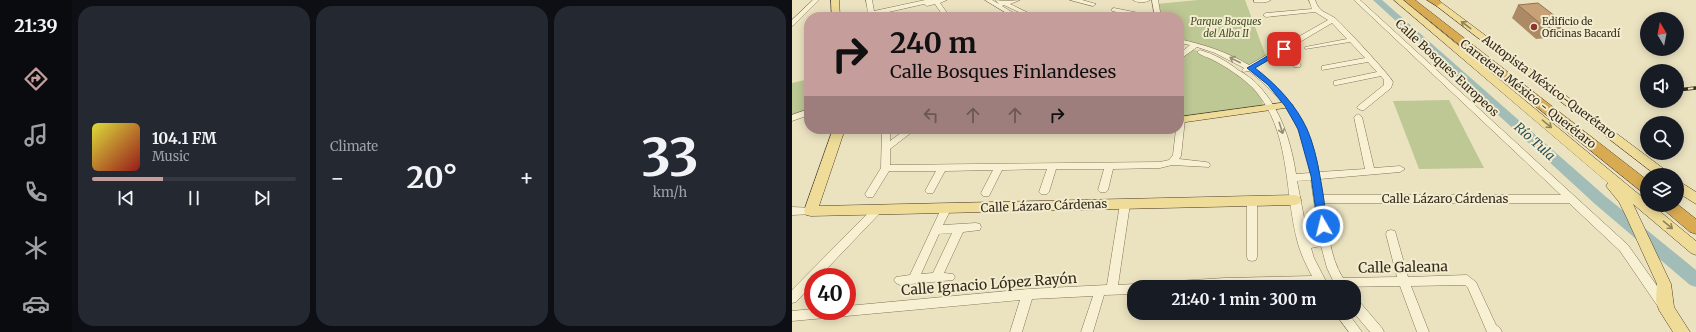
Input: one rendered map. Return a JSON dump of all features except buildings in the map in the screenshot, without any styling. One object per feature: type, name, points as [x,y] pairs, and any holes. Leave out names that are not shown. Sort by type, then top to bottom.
[{"type":"highway","name":"Carretera México - Querétaro","points":[[1409,0],[1420,5],[1640,175]]},
{"type":"highway","points":[[1420,5],[1464,55]]},
{"type":"highway","name":"Carretera México - Querétaro","points":[[1420,5],[1640,182]]},
{"type":"highway","points":[[1684,209],[1696,218]]},
{"type":"highway","points":[[1677,212],[1696,228]]},
{"type":"main road","points":[[835,0],[836,12]]},
{"type":"main road","points":[[1398,0],[1696,249]]},
{"type":"main road","name":"Autopista México-Querétaro","points":[[1434,1],[1655,168]]},
{"type":"main road","points":[[1184,119],[1288,105]]},
{"type":"main road","points":[[811,211],[838,134]]},
{"type":"main road","points":[[1612,136],[1660,168]]},
{"type":"main road","points":[[1580,151],[1624,199],[1662,279],[1667,310],[1678,330]]},
{"type":"main road","points":[[1684,183],[1696,190]]},
{"type":"main road","points":[[1684,190],[1696,199]]},
{"type":"main road","name":"Calle Lázaro Cárdenas","points":[[811,211],[1295,200]]},
{"type":"street","points":[[792,24],[816,0]]},
{"type":"street","points":[[869,0],[870,12]]},
{"type":"street","points":[[888,12],[944,0]]},
{"type":"street","points":[[988,0],[1002,2],[1017,0]]},
{"type":"street","points":[[1073,0],[1093,4]]},
{"type":"street","points":[[1136,0],[1147,0]]},
{"type":"street","points":[[1155,0],[1157,12]]},
{"type":"street","points":[[1256,1],[1268,0]]},
{"type":"street","points":[[1312,0],[1316,10]]},
{"type":"street","name":"Calle Bosques Europeos","points":[[1357,0],[1628,253],[1667,310]]},
{"type":"street","points":[[934,1],[943,12]]},
{"type":"street","points":[[1002,2],[1012,12]]},
{"type":"street","points":[[1002,2],[1023,12]]},
{"type":"street","points":[[1114,10],[1124,12]]},
{"type":"street","points":[[1266,15],[1316,10],[1333,20],[1390,82],[1388,86],[1360,112],[1370,170]]},
{"type":"street","points":[[1242,73],[1333,20]]},
{"type":"street","points":[[1307,48],[1352,40]]},
{"type":"street","points":[[1184,44],[1219,52],[1251,68],[1270,83],[1288,105],[1303,129],[1315,176],[1329,260],[1339,280]]},
{"type":"street","points":[[1184,47],[1194,47],[1242,73],[1258,88],[1273,108],[1284,135],[1302,239],[1319,280]]},
{"type":"street","points":[[1184,54],[1194,47]]},
{"type":"street","points":[[1284,49],[1297,65]]},
{"type":"street","points":[[1325,68],[1370,59]]},
{"type":"street","points":[[1337,83],[1383,73]]},
{"type":"street","points":[[792,118],[804,114]]},
{"type":"street","points":[[870,194],[886,168],[886,134]]},
{"type":"street","points":[[886,148],[905,134]]},
{"type":"street","points":[[1172,162],[1177,156],[1179,134]]},
{"type":"street","points":[[886,168],[1160,165],[1172,162],[1206,164]]},
{"type":"street","points":[[1103,190],[1109,165]]},
{"type":"street","points":[[1044,192],[1053,166]]},
{"type":"street","points":[[986,194],[999,167]]},
{"type":"street","points":[[930,191],[942,168]]},
{"type":"street","points":[[1292,178],[1356,174],[1370,170],[1400,169]]},
{"type":"street","name":"Calle Lázaro Cárdenas","points":[[1319,199],[1570,199]]},
{"type":"street","points":[[1252,202],[1252,257]]},
{"type":"street","points":[[1112,290],[1125,204]]},
{"type":"street","points":[[913,279],[946,209]]},
{"type":"street","points":[[792,298],[877,210]]},
{"type":"street","name":"Calle Lázaro Cárdenas","points":[[792,211],[811,211]]},
{"type":"street","points":[[936,230],[976,227]]},
{"type":"street","points":[[936,278],[959,228]]},
{"type":"street","points":[[1391,234],[1404,283],[1423,332]]},
{"type":"street","points":[[1302,239],[1310,244],[1318,244],[1325,239]]},
{"type":"street","points":[[900,280],[949,277]]},
{"type":"street","name":"Calle Galeana","points":[[1361,284],[1467,280],[1472,284],[1492,329],[1496,332]]},
{"type":"street","name":"Calle Ignacio López Rayón","points":[[856,310],[1028,294],[1127,289]]},
{"type":"street","points":[[1087,332],[1100,291]]},
{"type":"street","points":[[1016,332],[1028,294]]},
{"type":"street","points":[[1361,312],[1378,332]]},
{"type":"street","name":"Calle Ignacio López Rayón","points":[[792,316],[804,315]]},
{"type":"street","points":[[1346,320],[1353,329]]},
{"type":"green space","name":"Parque Bosques del Alba II","points":[[1198,0],[1245,0],[1267,59],[1251,68],[1219,52],[1184,42],[1184,12],[1157,12],[1156,4]]},
{"type":"green space","points":[[1191,49],[1208,54],[1258,88],[1264,107],[1184,119],[1184,54]]},
{"type":"green space","points":[[804,80],[804,111],[792,114],[792,83]]},
{"type":"green space","points":[[1449,100],[1484,168],[1419,169],[1393,101]]},
{"type":"waterway","name":"Río Tula","points":[[1377,0],[1600,200],[1696,280]]},
{"type":"railway","points":[[1684,89],[1696,88]]},
{"type":"place","name":"Edificio de Oficinas Bacardí","points":[[1534,27]]},
{"type":"route","points":[[1284,49],[1251,68],[1270,83],[1288,105],[1303,129],[1315,176],[1323,226]]}]
